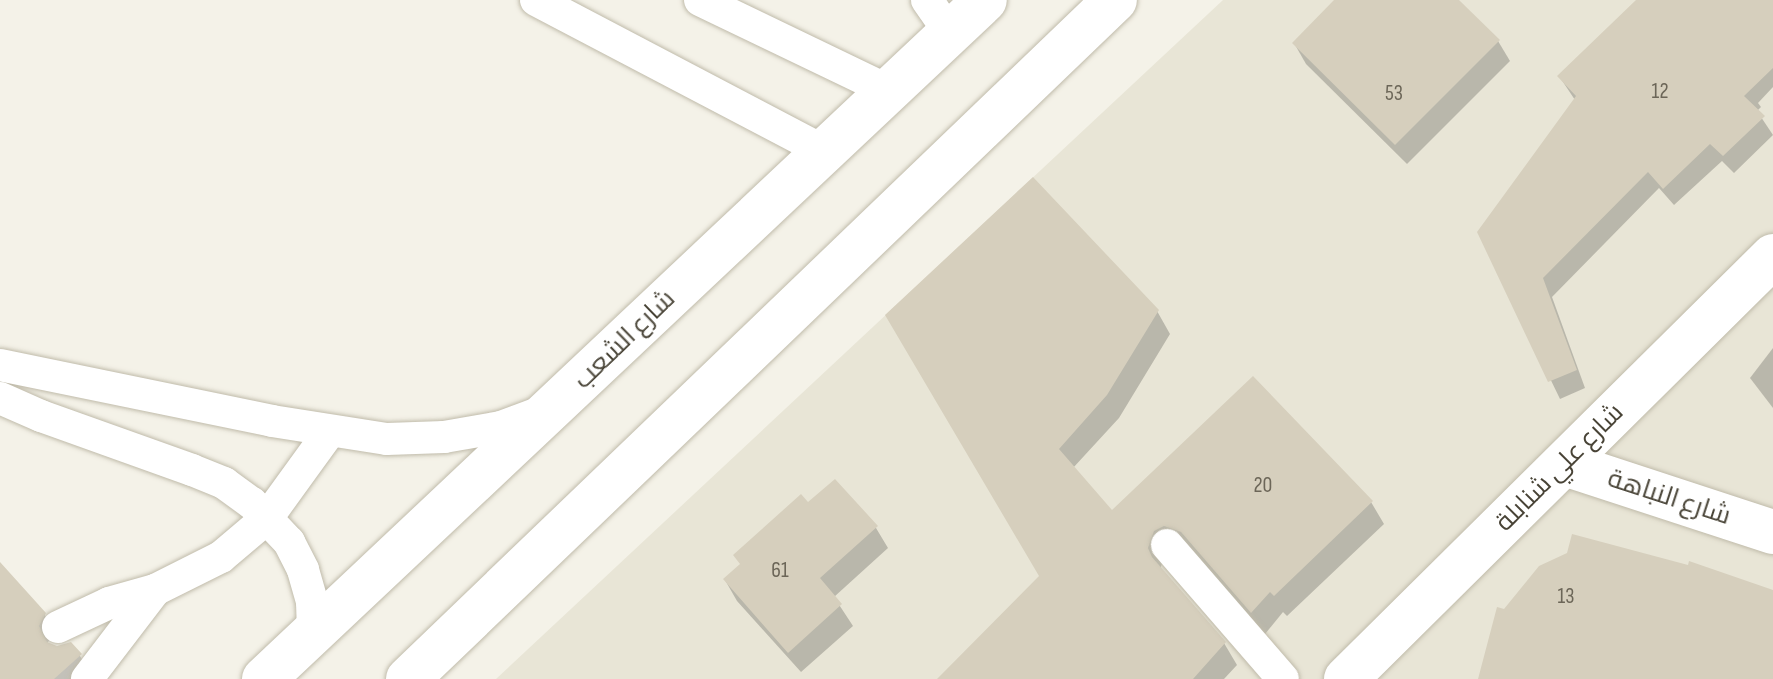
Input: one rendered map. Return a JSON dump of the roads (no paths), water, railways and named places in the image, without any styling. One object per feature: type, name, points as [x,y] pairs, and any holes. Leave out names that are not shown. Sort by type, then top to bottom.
[{"type":"street","name":"شارع الشعب","points":[[264,679],[887,90],[938,16],[985,0]]},
{"type":"street","points":[[408,679],[1115,0]]},
{"type":"street","name":"شارع علي شنابلة","points":[[1346,679],[1773,256]]},
{"type":"street","name":"شارع النباهة","points":[[1565,464],[1773,532]]},
{"type":"lane","points":[[536,0],[822,150]]},
{"type":"lane","points":[[700,0],[887,90]]},
{"type":"lane","points":[[0,365],[330,431],[387,439],[444,437],[501,427],[556,406]]},
{"type":"lane","points":[[0,398],[224,483],[267,518],[289,542],[303,570],[312,602],[313,634]]},
{"type":"lane","points":[[58,627],[109,603],[155,590],[221,557],[267,518],[330,431]]},
{"type":"lane","points":[[1167,545],[1283,679]]},
{"type":"lane","points":[[87,679],[155,590]]}]
